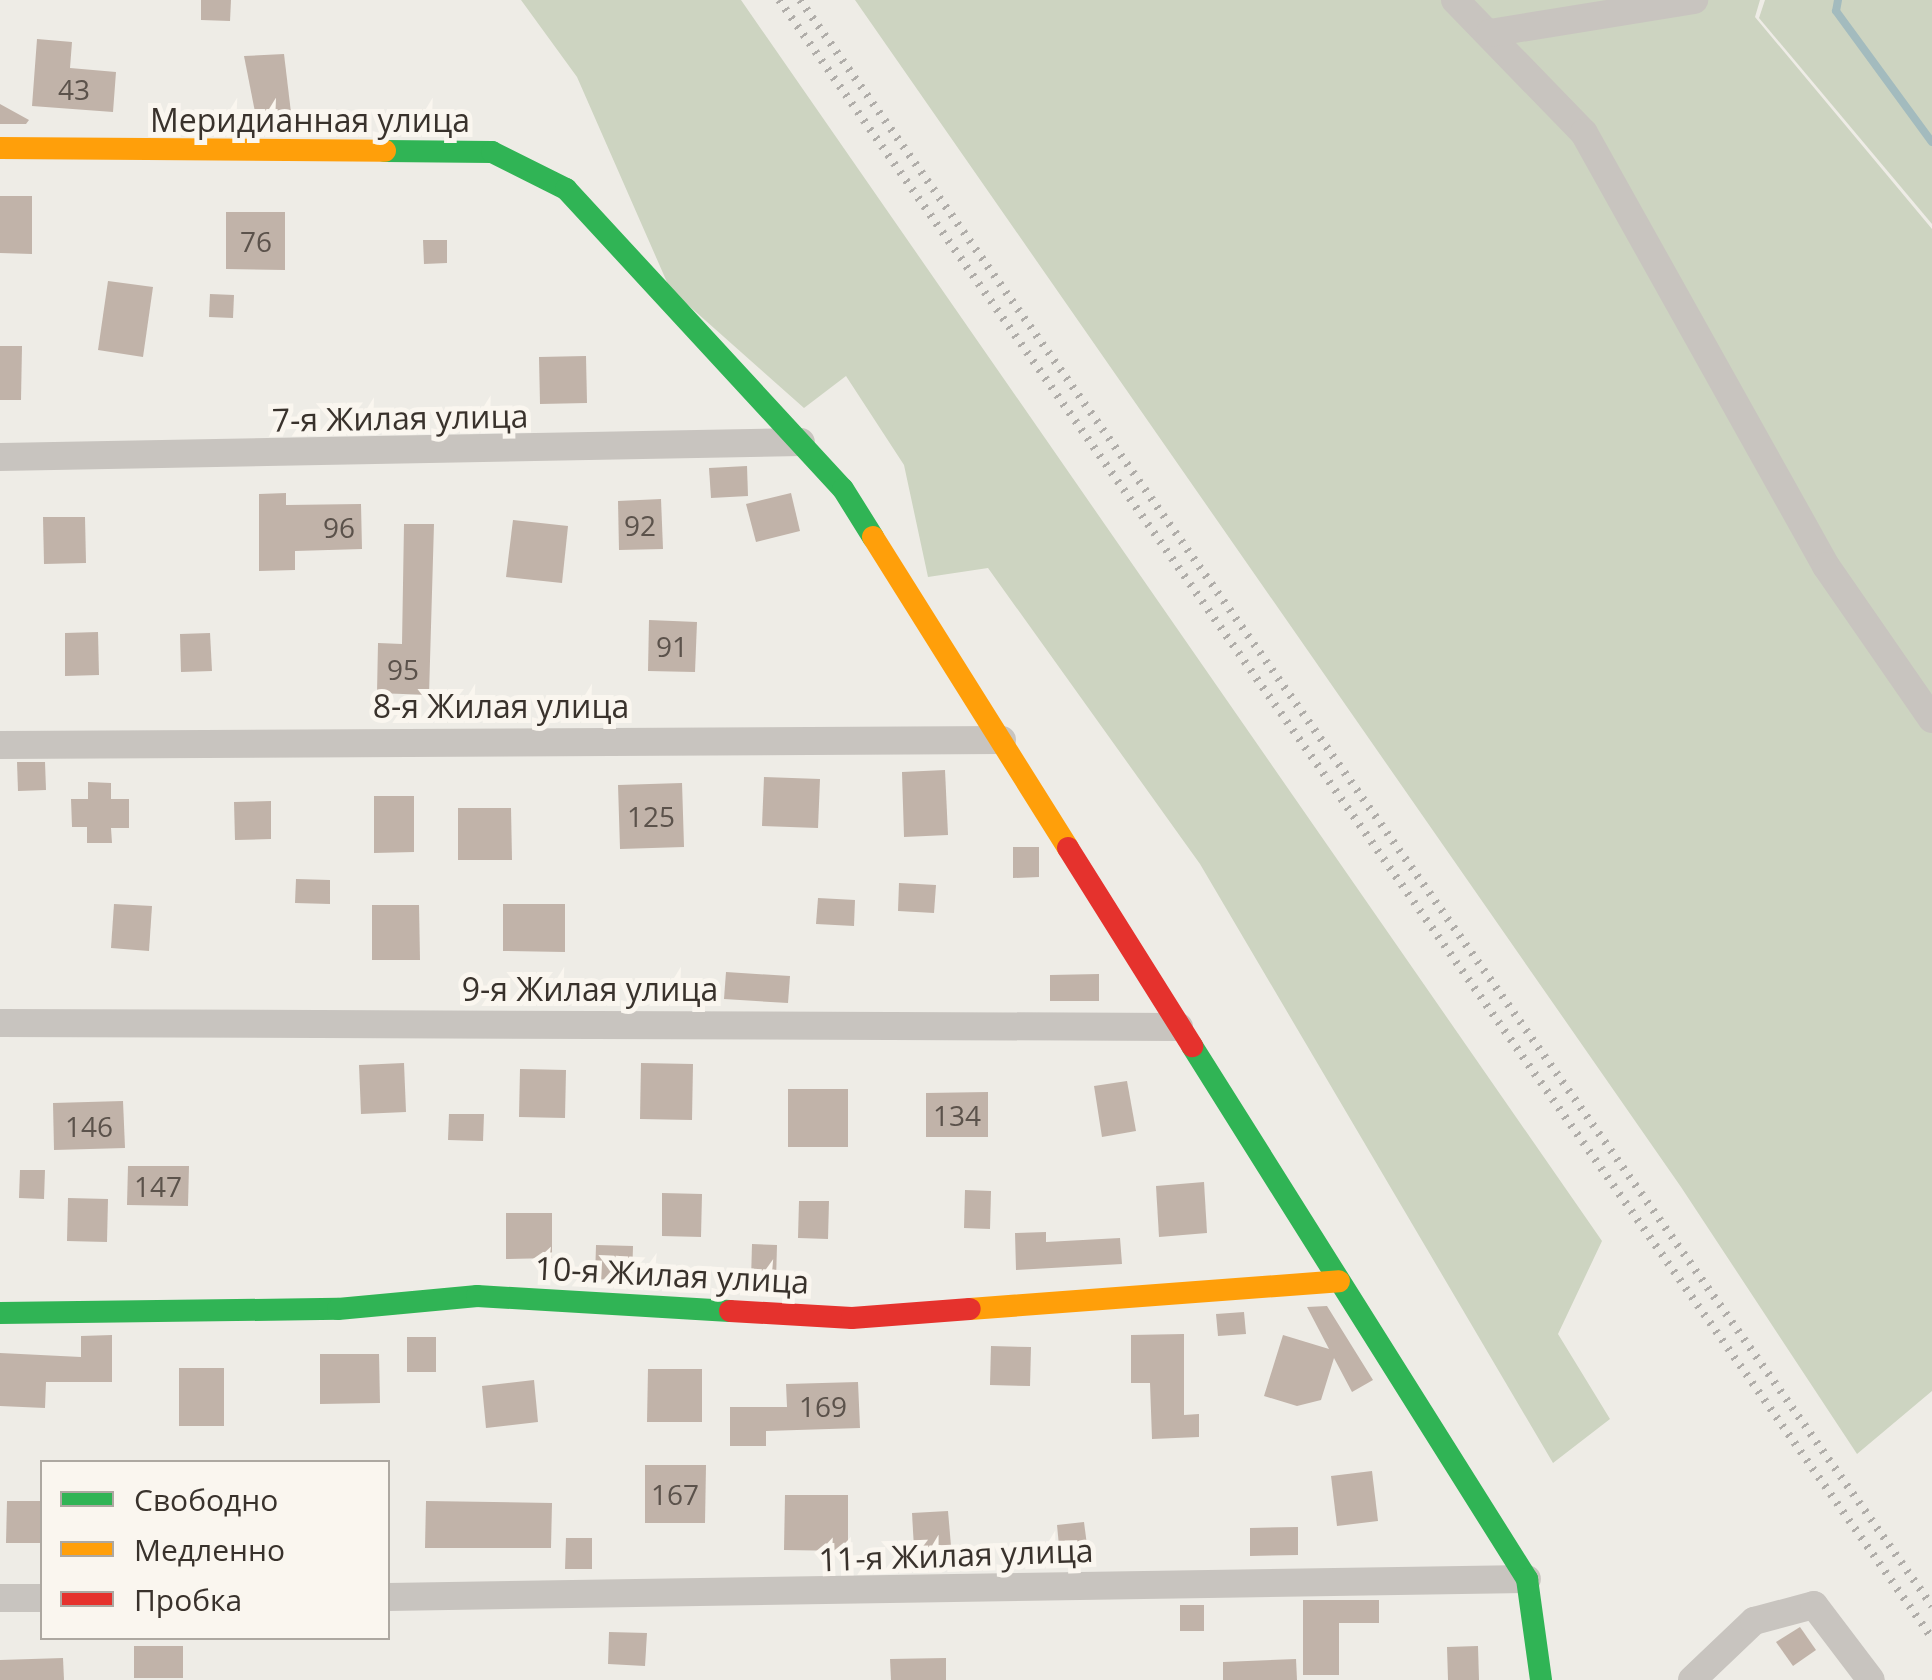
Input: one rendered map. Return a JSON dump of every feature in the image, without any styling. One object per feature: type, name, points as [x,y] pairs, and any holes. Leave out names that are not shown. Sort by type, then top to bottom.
[{"type":"street","points":[[1455,0],[1584,133],[1826,566],[1932,720]]},
{"type":"street","points":[[1490,33],[1694,0]]},
{"type":"street","name":"Меридианная улица","points":[[0,148],[492,152],[566,188],[843,489],[1527,1579]]},
{"type":"street","name":"7-я Жилая улица","points":[[0,456],[801,442]]},
{"type":"street","name":"8-я Жилая улица","points":[[0,745],[1002,740]]},
{"type":"street","name":"9-я Жилая улица","points":[[0,1023],[1179,1026]]},
{"type":"street","name":"10-я Жилая улица","points":[[0,1313],[338,1309],[477,1296],[852,1318],[1339,1281]]},
{"type":"street","points":[[1527,1579],[1542,1680]]},
{"type":"street","name":"11-я Жилая улица","points":[[390,1597],[1527,1579]]},
{"type":"street","points":[[0,1598],[40,1598]]},
{"type":"street","points":[[1692,1680],[1754,1621],[1814,1606],[1871,1680]]},
{"type":"green space","points":[[521,0],[741,0],[1602,1241],[1558,1334],[1610,1419],[1553,1463],[1200,864],[988,568],[928,577],[904,465],[846,376],[804,408],[670,289],[577,77]]},
{"type":"green space","points":[[855,0],[1760,0],[1755,17],[1932,229],[1932,1391],[1857,1454],[1681,1187]]},
{"type":"green space","points":[[1765,0],[1932,0],[1932,224],[1759,18]]},
{"type":"building","points":[[201,0],[231,0],[230,21],[201,20]]},
{"type":"building","points":[[37,39],[72,42],[70,68],[116,72],[113,112],[32,106]]},
{"type":"building","points":[[284,54],[292,121],[257,122],[244,56]]},
{"type":"building","points":[[0,104],[29,120],[26,124],[0,124]]},
{"type":"building","points":[[0,196],[32,196],[32,254],[0,253]]},
{"type":"building","points":[[226,212],[285,212],[285,270],[226,269]]},
{"type":"building","points":[[423,240],[447,240],[447,263],[424,264]]},
{"type":"building","points":[[108,281],[153,287],[143,357],[98,350]]},
{"type":"building","points":[[210,294],[234,295],[233,318],[209,317]]},
{"type":"building","points":[[0,346],[22,346],[21,400],[0,400]]},
{"type":"building","points":[[586,356],[587,403],[540,404],[539,357]]},
{"type":"building","points":[[747,466],[748,496],[711,498],[709,468]]},
{"type":"building","points":[[286,493],[286,505],[361,504],[362,549],[295,551],[295,570],[259,571],[259,494]]},
{"type":"building","points":[[791,493],[800,531],[756,542],[746,504]]},
{"type":"building","points":[[661,499],[663,549],[619,550],[618,501]]},
{"type":"building","points":[[43,517],[85,517],[86,563],[44,564]]},
{"type":"building","points":[[513,520],[568,526],[562,583],[506,577]]},
{"type":"building","points":[[404,524],[434,524],[429,695],[377,693],[378,643],[402,644]]},
{"type":"building","points":[[649,620],[697,622],[695,672],[648,671]]},
{"type":"building","points":[[98,632],[99,675],[65,676],[65,633]]},
{"type":"building","points":[[210,633],[212,671],[181,672],[180,634]]},
{"type":"building","points":[[17,762],[45,762],[46,790],[18,791]]},
{"type":"building","points":[[945,770],[948,835],[904,837],[902,772]]},
{"type":"building","points":[[764,777],[820,779],[818,828],[762,826]]},
{"type":"building","points":[[88,782],[111,783],[111,799],[129,799],[129,828],[111,828],[112,843],[87,843],[87,827],[72,827],[71,799],[88,799]]},
{"type":"building","points":[[682,783],[684,847],[620,849],[618,785]]},
{"type":"building","points":[[374,796],[414,796],[414,852],[374,853]]},
{"type":"building","points":[[271,801],[271,839],[235,840],[234,802]]},
{"type":"building","points":[[458,808],[511,808],[512,860],[458,860]]},
{"type":"building","points":[[1013,847],[1039,847],[1039,877],[1013,878]]},
{"type":"building","points":[[296,879],[330,880],[330,904],[295,903]]},
{"type":"building","points":[[899,883],[936,885],[934,913],[898,911]]},
{"type":"building","points":[[818,898],[855,900],[854,926],[816,924]]},
{"type":"building","points":[[114,904],[152,906],[149,951],[111,948]]},
{"type":"building","points":[[503,904],[565,904],[565,952],[503,951]]},
{"type":"building","points":[[372,905],[419,905],[420,960],[372,960]]},
{"type":"building","points":[[726,972],[790,976],[788,1003],[724,999]]},
{"type":"building","points":[[1099,974],[1099,1001],[1050,1001],[1050,975]]},
{"type":"building","points":[[404,1063],[406,1112],[361,1114],[359,1065]]},
{"type":"building","points":[[641,1063],[693,1064],[692,1120],[640,1119]]},
{"type":"building","points":[[520,1069],[566,1070],[565,1118],[519,1117]]},
{"type":"building","points":[[1127,1081],[1136,1131],[1102,1137],[1094,1086]]},
{"type":"building","points":[[788,1089],[848,1089],[848,1147],[788,1147]]},
{"type":"building","points":[[988,1092],[988,1137],[926,1137],[926,1093]]},
{"type":"building","points":[[123,1101],[125,1148],[54,1150],[53,1103]]},
{"type":"building","points":[[449,1114],[484,1114],[483,1141],[448,1140]]},
{"type":"building","points":[[128,1166],[189,1166],[188,1206],[127,1205]]},
{"type":"building","points":[[20,1170],[45,1170],[44,1199],[19,1198]]},
{"type":"building","points":[[1204,1182],[1207,1233],[1159,1237],[1156,1186]]},
{"type":"building","points":[[965,1190],[991,1191],[990,1229],[964,1228]]},
{"type":"building","points":[[662,1193],[702,1194],[701,1237],[662,1236]]},
{"type":"building","points":[[68,1198],[108,1199],[107,1242],[67,1241]]},
{"type":"building","points":[[799,1201],[829,1201],[828,1239],[798,1238]]},
{"type":"building","points":[[506,1213],[552,1213],[552,1258],[506,1259]]},
{"type":"building","points":[[1046,1232],[1046,1242],[1120,1238],[1122,1264],[1016,1270],[1015,1233]]},
{"type":"building","points":[[752,1244],[777,1245],[776,1281],[751,1280]]},
{"type":"building","points":[[596,1245],[633,1246],[632,1281],[595,1279]]},
{"type":"building","points":[[1327,1306],[1373,1380],[1352,1392],[1334,1358],[1321,1400],[1297,1406],[1264,1396],[1283,1335],[1329,1349],[1307,1307]]},
{"type":"building","points":[[1244,1312],[1246,1334],[1218,1336],[1216,1314]]},
{"type":"building","points":[[1184,1334],[1184,1415],[1199,1414],[1199,1437],[1152,1439],[1150,1383],[1131,1383],[1131,1335]]},
{"type":"building","points":[[112,1335],[112,1382],[46,1382],[45,1408],[0,1406],[0,1353],[81,1357],[81,1336]]},
{"type":"building","points":[[407,1337],[436,1337],[436,1372],[407,1372]]},
{"type":"building","points":[[991,1346],[1031,1347],[1030,1386],[990,1385]]},
{"type":"building","points":[[320,1354],[379,1354],[380,1403],[320,1404]]},
{"type":"building","points":[[179,1368],[224,1368],[224,1426],[179,1426]]},
{"type":"building","points":[[648,1369],[702,1369],[702,1422],[647,1422]]},
{"type":"building","points":[[534,1380],[538,1422],[486,1428],[482,1386]]},
{"type":"building","points":[[858,1382],[860,1428],[766,1431],[766,1446],[730,1446],[730,1407],[787,1407],[786,1384]]},
{"type":"building","points":[[645,1465],[706,1465],[705,1523],[645,1523]]},
{"type":"building","points":[[1372,1471],[1378,1521],[1337,1526],[1331,1476]]},
{"type":"building","points":[[785,1495],[848,1495],[848,1551],[784,1550]]},
{"type":"building","points":[[7,1501],[40,1501],[40,1543],[6,1543]]},
{"type":"building","points":[[426,1501],[552,1503],[551,1548],[425,1548]]},
{"type":"building","points":[[948,1511],[951,1546],[914,1548],[912,1513]]},
{"type":"building","points":[[1084,1522],[1088,1553],[1060,1556],[1057,1525]]},
{"type":"building","points":[[1298,1527],[1298,1555],[1250,1556],[1250,1528]]},
{"type":"building","points":[[566,1538],[592,1538],[592,1569],[565,1569]]},
{"type":"building","points":[[1303,1600],[1379,1600],[1379,1623],[1339,1623],[1339,1675],[1303,1675]]},
{"type":"building","points":[[1180,1605],[1204,1605],[1204,1631],[1180,1631]]},
{"type":"building","points":[[1800,1627],[1816,1650],[1793,1666],[1776,1642]]},
{"type":"building","points":[[609,1632],[647,1633],[645,1666],[608,1664]]},
{"type":"building","points":[[134,1646],[183,1646],[183,1678],[134,1678]]},
{"type":"building","points":[[1478,1646],[1479,1680],[1448,1680],[1447,1647]]},
{"type":"building","points":[[63,1658],[64,1680],[0,1680],[0,1660]]},
{"type":"building","points":[[946,1658],[946,1680],[891,1680],[890,1659]]},
{"type":"building","points":[[1296,1659],[1297,1680],[1223,1680],[1223,1662]]},
{"type":"waterway","points":[[1838,0],[1836,11],[1932,142]]},
{"type":"railway","points":[[779,0],[1932,1638]]},
{"type":"railway","points":[[800,0],[1932,1606]]},
{"type":"traffic: fast","points":[[385,151],[492,152],[566,189],[843,489],[873,537]]},
{"type":"traffic: fast","points":[[1192,1046],[1527,1579],[1541,1680]]},
{"type":"traffic: fast","points":[[0,1313],[338,1309],[477,1296],[730,1311]]},
{"type":"traffic: slow","points":[[0,148],[385,151]]},
{"type":"traffic: slow","points":[[873,537],[1068,848]]},
{"type":"traffic: slow","points":[[970,1309],[1339,1281]]},
{"type":"traffic: jam","points":[[1068,848],[1192,1046]]},
{"type":"traffic: jam","points":[[730,1311],[852,1318],[970,1309]]}]
